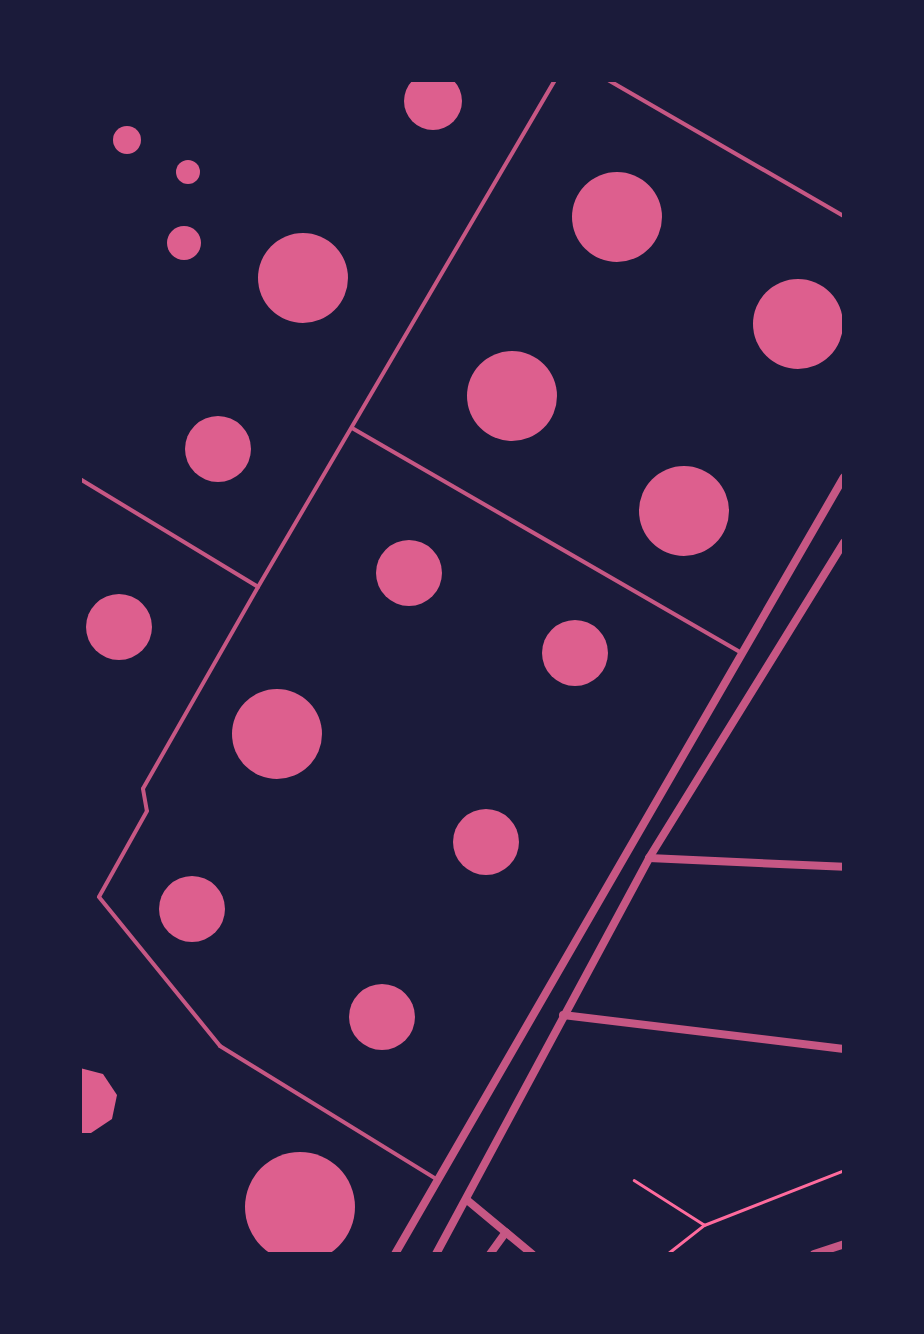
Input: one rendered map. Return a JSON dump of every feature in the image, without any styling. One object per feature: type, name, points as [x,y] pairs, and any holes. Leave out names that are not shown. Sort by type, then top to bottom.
[{"type":"street","points":[[395,1254],[844,478]]},
{"type":"street","points":[[436,1254],[650,858],[844,542]]},
{"type":"street","points":[[650,858],[844,867]]},
{"type":"street","points":[[563,1015],[844,1049]]},
{"type":"street","points":[[467,1200],[532,1254]]},
{"type":"street","points":[[490,1254],[506,1232]]},
{"type":"street","points":[[814,1254],[844,1244]]},
{"type":"lane","points":[[438,1180],[220,1046],[99,898],[147,811],[143,789],[555,80]]},
{"type":"lane","points":[[608,80],[844,216]]},
{"type":"lane","points":[[352,428],[742,653]]},
{"type":"lane","points":[[80,478],[258,587]]},
{"type":"path","points":[[668,1254],[704,1225],[844,1170]]},
{"type":"path","points":[[634,1180],[704,1225]]},
{"type":"building","points":[[433,72],[453,81],[462,101],[453,121],[433,130],[413,121],[404,101],[413,81]]},
{"type":"building","points":[[127,126],[137,130],[141,140],[137,150],[127,154],[117,150],[113,140],[117,130]]},
{"type":"building","points":[[188,160],[197,163],[197,181],[188,184],[179,181],[176,172],[179,163]]},
{"type":"building","points":[[617,172],[634,175],[649,185],[659,200],[659,234],[649,249],[634,259],[617,262],[600,259],[585,249],[575,234],[572,217],[575,200],[585,185],[600,175]]},
{"type":"building","points":[[184,226],[196,231],[201,243],[196,255],[184,260],[172,255],[167,243],[172,231]]},
{"type":"building","points":[[303,233],[320,236],[335,246],[345,261],[345,295],[335,310],[320,320],[303,323],[286,320],[271,310],[261,295],[258,278],[261,261],[271,246],[286,236]]},
{"type":"building","points":[[798,279],[815,282],[830,292],[840,307],[840,341],[830,356],[815,366],[798,369],[781,366],[766,356],[756,341],[753,324],[756,307],[766,292],[781,282]]},
{"type":"building","points":[[512,351],[529,354],[544,364],[554,379],[554,413],[544,428],[529,438],[512,441],[495,438],[480,428],[470,413],[467,396],[470,379],[480,364],[495,354]]},
{"type":"building","points":[[218,416],[241,426],[251,449],[241,472],[218,482],[195,472],[185,449],[195,426]]},
{"type":"building","points":[[684,466],[701,469],[716,479],[726,494],[726,528],[716,543],[701,553],[684,556],[667,553],[652,543],[642,528],[639,511],[642,494],[652,479],[667,469]]},
{"type":"building","points":[[409,540],[432,550],[442,573],[432,596],[409,606],[386,596],[376,573],[386,550]]},
{"type":"building","points":[[119,594],[142,604],[152,627],[142,650],[119,660],[96,650],[86,627],[96,604]]},
{"type":"building","points":[[575,620],[598,630],[608,653],[598,676],[575,686],[552,676],[542,653],[552,630]]},
{"type":"building","points":[[277,689],[294,692],[309,702],[319,717],[319,751],[309,766],[294,776],[277,779],[260,776],[245,766],[235,751],[232,734],[235,717],[245,702],[260,692]]},
{"type":"building","points":[[486,809],[509,819],[519,842],[509,865],[486,875],[463,865],[453,842],[463,819]]},
{"type":"building","points":[[192,876],[215,886],[225,909],[215,932],[192,942],[169,932],[159,909],[169,886]]},
{"type":"building","points":[[382,984],[405,994],[415,1017],[405,1040],[382,1050],[359,1040],[349,1017],[359,994]]},
{"type":"building","points":[[80,1068],[103,1074],[117,1095],[112,1119],[91,1133],[80,1133]]},
{"type":"building","points":[[300,1152],[321,1156],[339,1168],[351,1186],[355,1207],[351,1228],[339,1246],[321,1258],[300,1262],[279,1258],[261,1246],[249,1228],[245,1207],[249,1186],[261,1168],[279,1156]]}]
